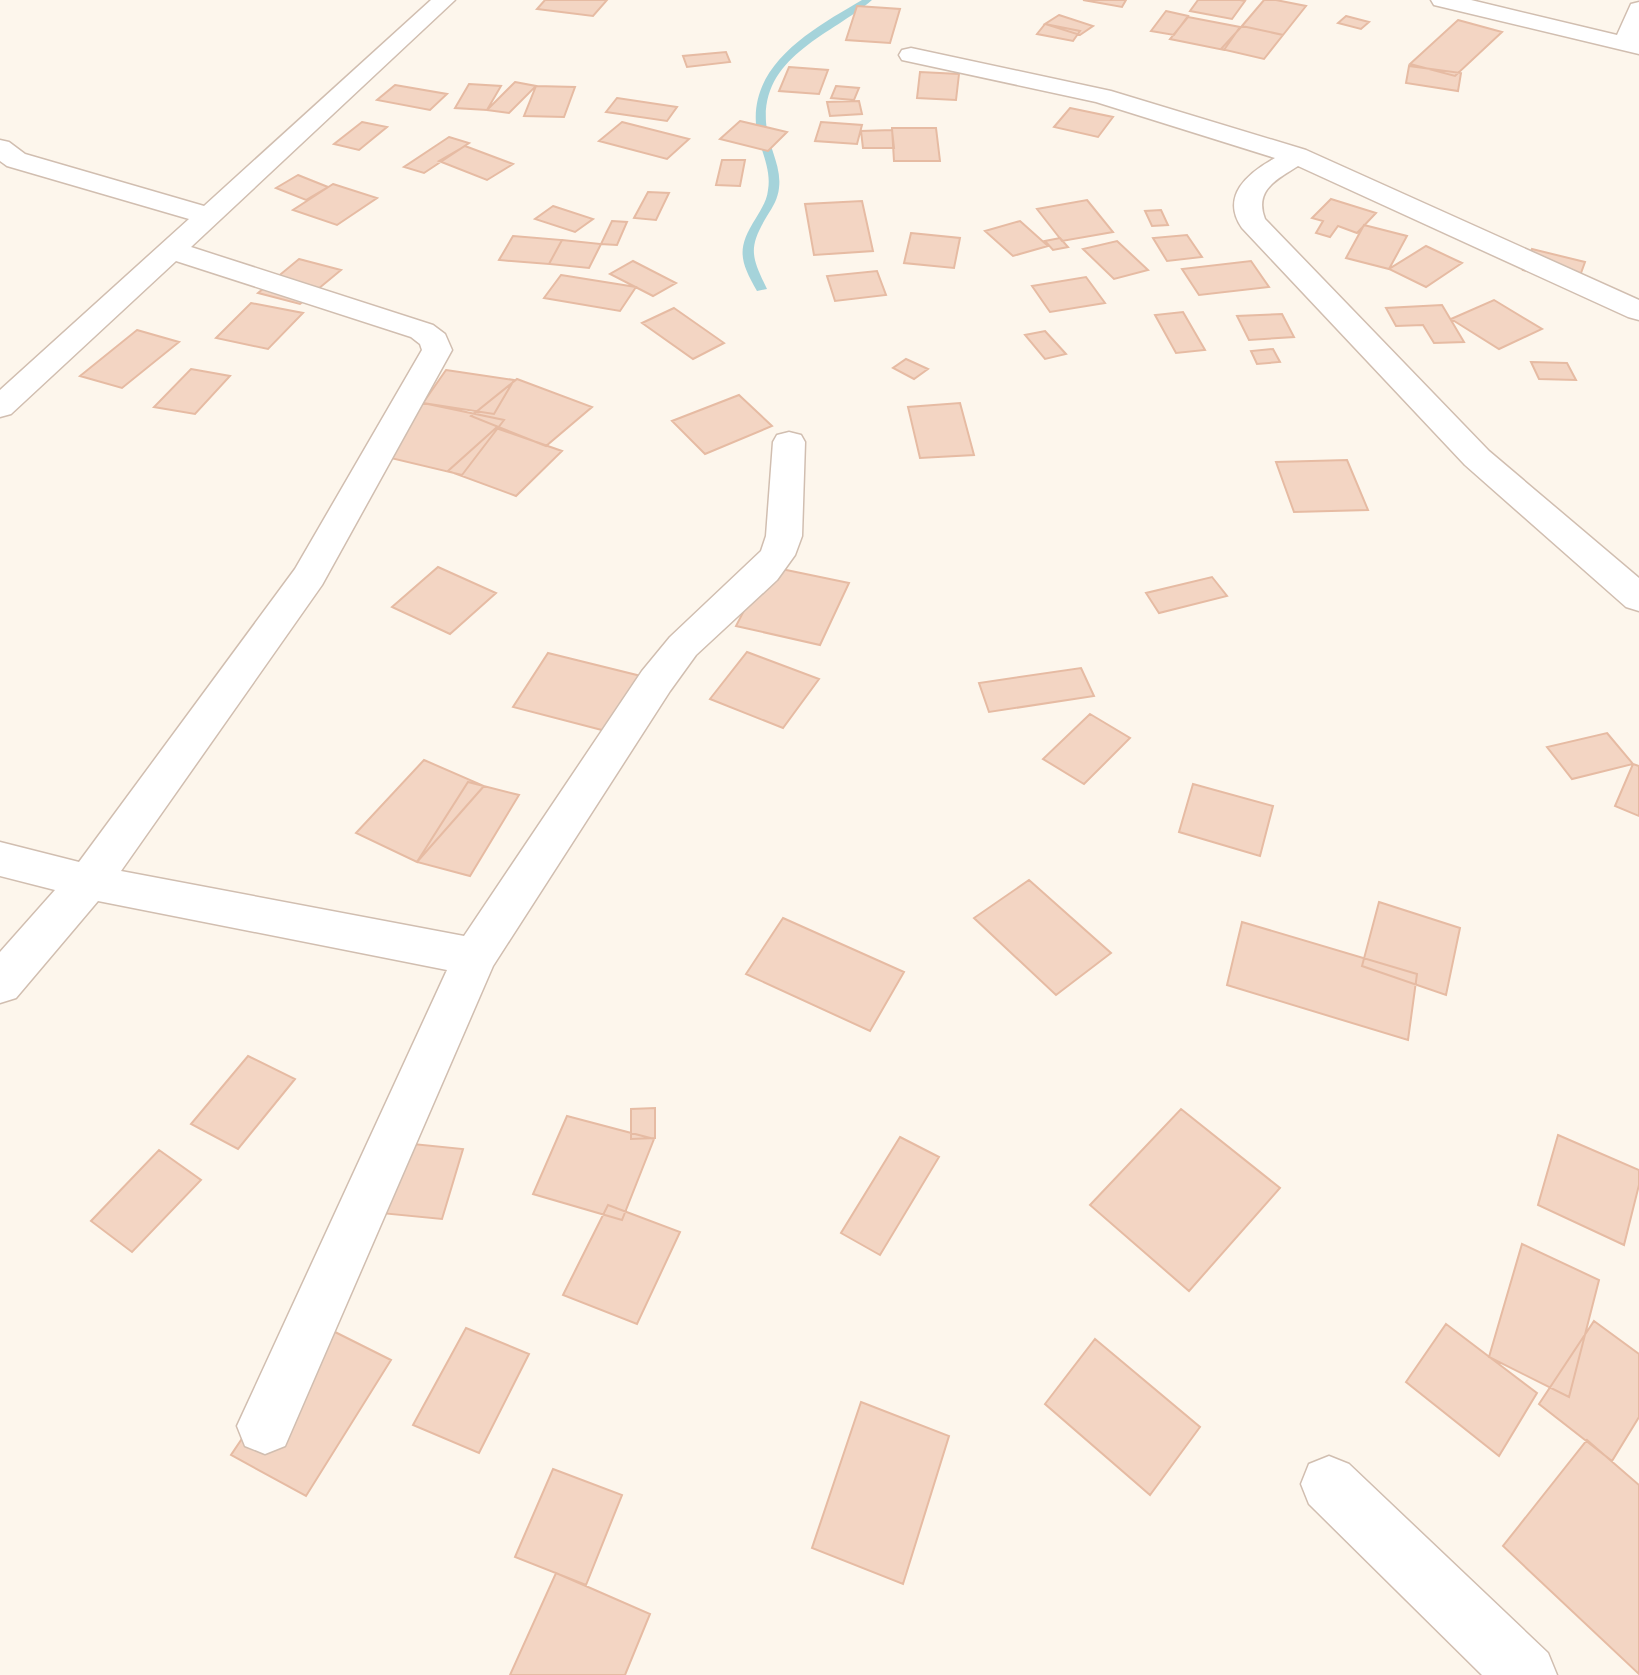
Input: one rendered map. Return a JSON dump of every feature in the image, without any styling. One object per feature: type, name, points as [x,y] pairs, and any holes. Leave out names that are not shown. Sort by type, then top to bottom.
[{"type":"street","points":[[0,407],[444,0]]},
{"type":"street","points":[[1442,0],[1632,46],[1639,9]]},
{"type":"street","points":[[911,55],[1102,96],[1297,156],[1639,311]]},
{"type":"street","points":[[0,148],[16,160],[206,215]]},
{"type":"street","points":[[1297,156],[1254,184],[1246,196],[1245,208],[1252,222],[1477,458],[1639,598]]},
{"type":"street","points":[[0,984],[89,882],[309,576],[437,350],[434,340],[422,331],[169,249]]},
{"type":"street","points":[[265,1426],[475,957],[656,681],[683,646],[764,571],[777,555],[784,536],[789,442]]},
{"type":"street","points":[[0,859],[89,882],[475,957]]},
{"type":"street","points":[[1329,1484],[1526,1675]]},
{"type":"building","points":[[545,0],[607,0],[593,16],[537,9]]},
{"type":"building","points":[[1083,0],[1126,0],[1122,7]]},
{"type":"building","points":[[1198,0],[1245,1],[1232,19],[1190,11]]},
{"type":"building","points":[[1264,0],[1306,6],[1283,35],[1242,26]]},
{"type":"building","points":[[857,6],[900,9],[890,43],[846,40]]},
{"type":"building","points":[[1166,11],[1188,16],[1174,35],[1151,31]]},
{"type":"building","points":[[1059,15],[1093,26],[1080,35],[1045,24]]},
{"type":"building","points":[[1346,16],[1369,22],[1361,29],[1338,23]]},
{"type":"building","points":[[1188,17],[1240,27],[1224,50],[1170,39]]},
{"type":"building","points":[[1458,20],[1502,32],[1455,76],[1410,64]]},
{"type":"building","points":[[1045,24],[1080,31],[1073,41],[1037,34]]},
{"type":"building","points":[[1242,26],[1283,35],[1264,59],[1221,49]]},
{"type":"building","points":[[726,52],[730,62],[687,67],[683,56]]},
{"type":"building","points":[[1409,66],[1461,73],[1458,91],[1406,83]]},
{"type":"building","points":[[789,67],[828,70],[819,94],[779,91]]},
{"type":"building","points":[[920,72],[959,74],[956,100],[917,98]]},
{"type":"building","points":[[515,82],[536,86],[509,113],[487,110]]},
{"type":"building","points":[[469,84],[501,86],[487,110],[455,108]]},
{"type":"building","points":[[395,85],[447,94],[430,110],[377,100]]},
{"type":"building","points":[[536,86],[575,87],[564,117],[524,116]]},
{"type":"building","points":[[836,86],[859,88],[854,100],[831,98]]},
{"type":"building","points":[[617,98],[677,107],[667,121],[606,112]]},
{"type":"building","points":[[859,101],[862,114],[830,116],[827,102]]},
{"type":"building","points":[[1070,108],[1113,117],[1098,137],[1054,127]]},
{"type":"building","points":[[740,121],[787,132],[768,151],[720,139]]},
{"type":"building","points":[[362,122],[387,127],[359,150],[334,144]]},
{"type":"building","points":[[622,122],[689,139],[667,159],[599,141]]},
{"type":"building","points":[[821,122],[862,125],[857,144],[815,141]]},
{"type":"building","points":[[892,128],[936,128],[940,161],[894,161]]},
{"type":"building","points":[[892,130],[894,148],[863,148],[861,131]]},
{"type":"building","points":[[449,137],[469,143],[424,173],[404,167]]},
{"type":"building","points":[[465,146],[513,164],[487,180],[439,161]]},
{"type":"building","points":[[722,160],[745,160],[740,186],[716,185]]},
{"type":"building","points":[[298,175],[328,187],[306,200],[276,188]]},
{"type":"building","points":[[333,184],[377,198],[337,225],[293,210]]},
{"type":"building","points":[[648,192],[669,193],[656,220],[634,218]]},
{"type":"building","points":[[1331,199],[1376,213],[1357,233],[1338,226],[1330,237],[1316,233],[1323,221],[1312,218]]},
{"type":"building","points":[[1087,200],[1113,232],[1062,241],[1037,209]]},
{"type":"building","points":[[862,201],[873,251],[814,255],[805,204]]},
{"type":"building","points":[[553,206],[593,219],[575,232],[535,219]]},
{"type":"building","points":[[1161,210],[1168,225],[1152,226],[1145,211]]},
{"type":"building","points":[[612,221],[627,222],[617,245],[601,244]]},
{"type":"building","points":[[1020,221],[1048,246],[1013,256],[985,231]]},
{"type":"building","points":[[1364,225],[1407,236],[1389,269],[1346,258]]},
{"type":"building","points":[[911,233],[960,238],[954,268],[904,263]]},
{"type":"building","points":[[1187,235],[1202,257],[1167,261],[1153,238]]},
{"type":"building","points":[[513,236],[562,240],[549,264],[499,260]]},
{"type":"building","points":[[1060,238],[1068,247],[1053,250],[1045,241]]},
{"type":"building","points":[[562,240],[601,244],[589,268],[549,264]]},
{"type":"building","points":[[1117,241],[1148,270],[1114,279],[1083,249]]},
{"type":"building","points":[[1426,246],[1462,263],[1426,287],[1389,269]]},
{"type":"building","points":[[1532,249],[1585,262],[1577,284],[1523,270]]},
{"type":"building","points":[[299,259],[341,270],[300,304],[258,293]]},
{"type":"building","points":[[633,261],[676,283],[653,296],[610,274]]},
{"type":"building","points":[[1251,261],[1269,287],[1199,295],[1182,269]]},
{"type":"building","points":[[877,271],[886,295],[835,301],[827,276]]},
{"type":"building","points":[[561,275],[636,287],[620,311],[544,298]]},
{"type":"building","points":[[1086,277],[1105,303],[1050,312],[1032,286]]},
{"type":"building","points":[[1494,300],[1542,329],[1499,349],[1451,319]]},
{"type":"building","points":[[251,303],[303,313],[268,349],[216,338]]},
{"type":"building","points":[[1442,305],[1464,342],[1434,343],[1423,325],[1396,326],[1386,308]]},
{"type":"building","points":[[674,308],[724,343],[693,359],[642,323]]},
{"type":"building","points":[[1183,312],[1205,350],[1176,353],[1155,315]]},
{"type":"building","points":[[1282,314],[1294,337],[1249,340],[1237,316]]},
{"type":"building","points":[[137,330],[179,342],[122,388],[80,376]]},
{"type":"building","points":[[1045,331],[1066,354],[1045,359],[1025,335]]},
{"type":"building","points":[[1273,349],[1280,362],[1257,364],[1251,351]]},
{"type":"building","points":[[906,359],[928,369],[914,379],[893,368]]},
{"type":"building","points":[[1531,362],[1567,363],[1576,380],[1539,379]]},
{"type":"building","points":[[191,369],[230,376],[195,414],[154,407]]},
{"type":"building","points":[[446,370],[514,380],[494,414],[423,403]]},
{"type":"building","points":[[517,379],[592,407],[546,446],[471,416]]},
{"type":"building","points":[[739,395],[772,426],[705,454],[672,421]]},
{"type":"building","points":[[423,403],[504,420],[462,475],[378,455]]},
{"type":"building","points":[[960,403],[974,455],[920,458],[908,407]]},
{"type":"building","points":[[496,428],[562,451],[516,496],[448,471]]},
{"type":"building","points":[[1347,460],[1368,510],[1294,512],[1276,462]]},
{"type":"building","points":[[767,566],[849,583],[820,645],[736,626]]},
{"type":"building","points":[[438,567],[496,593],[450,634],[392,607]]},
{"type":"building","points":[[1212,577],[1227,596],[1159,613],[1146,593]]},
{"type":"building","points":[[747,652],[819,679],[783,728],[710,699]]},
{"type":"building","points":[[548,653],[657,680],[625,736],[513,707]]},
{"type":"building","points":[[1081,668],[1094,696],[989,712],[979,683]]},
{"type":"building","points":[[1090,714],[1130,738],[1084,784],[1043,759]]},
{"type":"building","points":[[1607,733],[1633,764],[1572,779],[1547,747]]},
{"type":"building","points":[[424,760],[484,786],[417,862],[356,833]]},
{"type":"building","points":[[1633,764],[1639,766],[1639,816],[1615,806]]},
{"type":"building","points":[[468,782],[519,795],[470,876],[417,862]]},
{"type":"building","points":[[1193,784],[1273,806],[1260,856],[1179,832]]},
{"type":"building","points":[[1029,880],[1111,953],[1056,995],[974,918]]},
{"type":"building","points":[[1379,902],[1460,928],[1446,995],[1362,966]]},
{"type":"building","points":[[783,918],[904,972],[870,1031],[746,974]]},
{"type":"building","points":[[1242,922],[1417,974],[1408,1040],[1227,985]]},
{"type":"building","points":[[248,1056],[295,1079],[238,1149],[191,1124]]},
{"type":"building","points":[[655,1108],[655,1138],[631,1139],[631,1109]]},
{"type":"building","points":[[1181,1109],[1280,1188],[1189,1291],[1090,1205]]},
{"type":"building","points":[[567,1116],[654,1139],[622,1220],[533,1194]]},
{"type":"building","points":[[1558,1135],[1639,1170],[1639,1185],[1624,1245],[1538,1205]]},
{"type":"building","points":[[900,1137],[939,1157],[880,1255],[841,1233]]},
{"type":"building","points":[[393,1142],[463,1149],[442,1219],[370,1212]]},
{"type":"building","points":[[159,1150],[201,1180],[132,1252],[91,1221]]},
{"type":"building","points":[[608,1205],[680,1232],[637,1324],[563,1295]]},
{"type":"building","points":[[1522,1244],[1599,1280],[1569,1397],[1489,1357]]},
{"type":"building","points":[[1594,1321],[1639,1354],[1639,1417],[1612,1461],[1539,1404]]},
{"type":"building","points":[[319,1324],[391,1360],[306,1496],[231,1455]]},
{"type":"building","points":[[1446,1324],[1537,1393],[1499,1456],[1406,1382]]},
{"type":"building","points":[[466,1328],[529,1354],[479,1453],[413,1425]]},
{"type":"building","points":[[1095,1339],[1200,1427],[1150,1495],[1045,1404]]},
{"type":"building","points":[[861,1402],[949,1436],[903,1584],[812,1548]]},
{"type":"building","points":[[1587,1440],[1639,1485],[1639,1674],[1503,1546]]},
{"type":"building","points":[[553,1469],[622,1495],[586,1585],[515,1557]]},
{"type":"building","points":[[556,1573],[650,1614],[625,1675],[510,1675]]},
{"type":"waterway","points":[[761,289],[749,265],[747,251],[748,242],[768,206],[774,188],[761,122],[762,101],[769,82],[796,48],[868,0]]}]
